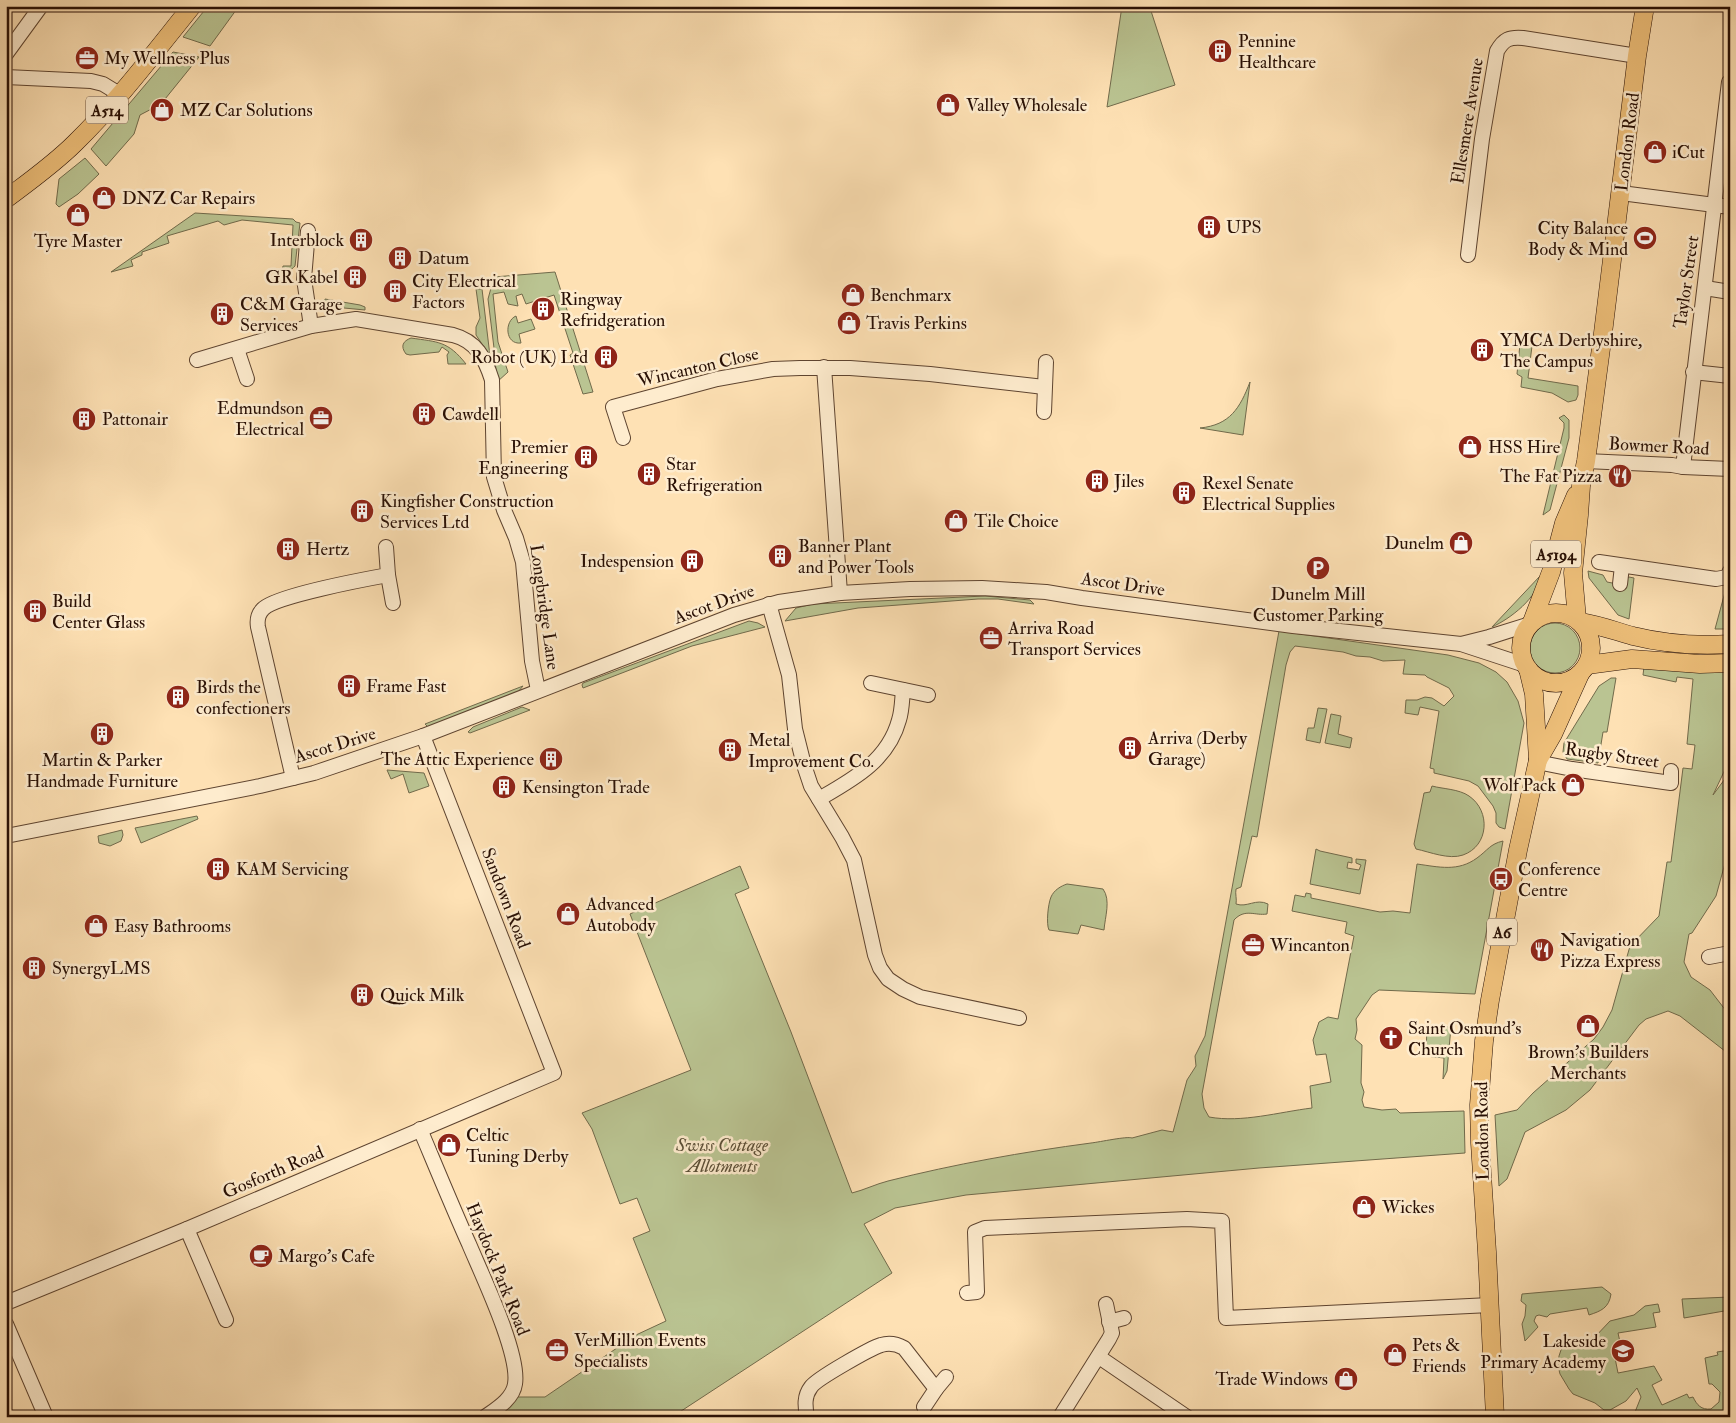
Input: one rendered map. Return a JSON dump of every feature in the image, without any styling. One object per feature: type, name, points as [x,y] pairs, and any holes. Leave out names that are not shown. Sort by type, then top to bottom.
[{"type":"main road","name":"A514","points":[[6,199],[58,159],[121,94],[192,6]]},
{"type":"main road","name":"London Road","points":[[1579,620],[1573,573],[1581,486],[1586,461],[1621,193],[1636,56],[1645,6]]},
{"type":"main road","name":"London Road","points":[[1531,623],[1551,572],[1564,523],[1581,486]]},
{"type":"main road","points":[[1730,644],[1666,643],[1630,635],[1554,612],[1546,614],[1531,623],[1521,640],[1521,653],[1526,667],[1539,679],[1553,683],[1567,681],[1583,670],[1632,659],[1700,664],[1730,663]]},
{"type":"main road","points":[[1579,620],[1589,635],[1591,642],[1590,658],[1583,670]]},
{"type":"main road","name":"London Road","points":[[1495,1417],[1479,1105],[1481,1070],[1490,1000],[1537,761],[1534,694],[1526,667]]},
{"type":"main road","name":"London Road","points":[[1537,761],[1553,734],[1583,670]]},
{"type":"street","points":[[6,54],[41,6]]},
{"type":"street","name":"Ellesmere Avenue","points":[[1468,255],[1482,139],[1497,51],[1502,42],[1511,37],[1523,38],[1636,56]]},
{"type":"street","points":[[6,76],[91,82],[103,84],[121,94]]},
{"type":"street","name":"Taylor Street","points":[[1683,467],[1693,372],[1706,288],[1729,82]]},
{"type":"street","points":[[1621,193],[1730,207]]},
{"type":"street","points":[[308,231],[304,275],[311,326]]},
{"type":"street","points":[[1706,288],[1730,292]]},
{"type":"street","name":"Longbridge Lane","points":[[197,360],[311,326],[356,319],[463,338],[473,344],[489,371],[492,380],[494,477],[523,562],[532,662],[538,690]]},
{"type":"street","points":[[237,349],[247,379]]},
{"type":"street","points":[[1044,412],[1046,362]]},
{"type":"street","points":[[824,367],[840,593]]},
{"type":"street","name":"Wincanton Close","points":[[623,438],[613,407],[696,384],[773,370],[824,367],[850,368],[930,374],[1044,387]]},
{"type":"street","points":[[1693,372],[1730,376]]},
{"type":"street","name":"Bowmer Road","points":[[1586,461],[1672,464],[1683,467],[1730,469]]},
{"type":"street","points":[[386,547],[393,603]]},
{"type":"street","points":[[1599,562],[1716,579],[1727,577],[1730,571]]},
{"type":"street","points":[[1620,584],[1622,566]]},
{"type":"street","points":[[293,778],[261,645],[258,627],[260,614],[268,605],[285,599],[388,575]]},
{"type":"street","name":"Ascot Drive","points":[[6,836],[293,778],[368,756],[423,736],[538,690],[683,636],[714,622],[769,604],[840,593],[950,587],[1036,591],[1293,626],[1461,644],[1526,667]]},
{"type":"street","points":[[769,604],[789,675],[799,748],[807,776],[854,860],[875,955],[884,974],[896,985],[920,996],[1019,1018]]},
{"type":"street","name":"Ascot Drive","points":[[1461,644],[1531,623]]},
{"type":"street","points":[[871,683],[928,694]]},
{"type":"street","points":[[819,799],[866,770],[882,752],[890,741],[899,720],[903,690]]},
{"type":"street","name":"Sandown Road","points":[[423,736],[554,1073]]},
{"type":"street","name":"Rugby Street","points":[[1537,761],[1572,769],[1671,783],[1671,771]]},
{"type":"street","points":[[1709,957],[1730,953]]},
{"type":"street","name":"Gosforth Road","points":[[6,1303],[188,1229],[554,1073]]},
{"type":"street","name":"Haydock Park Road","points":[[420,1129],[492,1298],[512,1353],[516,1372],[515,1385],[510,1397],[485,1417]]},
{"type":"street","points":[[967,1293],[978,1292],[975,1232],[984,1228],[1187,1219],[1222,1221],[1226,1318],[1490,1305]]},
{"type":"street","points":[[188,1229],[226,1320]]},
{"type":"street","points":[[1060,1417],[1099,1357],[1112,1333],[1106,1304]]},
{"type":"street","points":[[1109,1322],[1124,1318]]},
{"type":"street","points":[[6,1324],[46,1417]]},
{"type":"street","points":[[807,1417],[805,1404],[807,1392],[815,1382],[882,1344],[893,1344],[904,1348],[936,1389]]},
{"type":"street","points":[[1099,1357],[1187,1417]]},
{"type":"street","points":[[924,1407],[946,1377]]},
{"type":"green space","points":[[208,6],[239,6],[210,46],[183,37]]},
{"type":"green space","points":[[1122,6],[1154,6],[1154,9],[1151,11],[1175,85],[1107,107]]},
{"type":"green space","points":[[173,52],[199,57],[161,104],[140,115],[134,134],[106,166],[91,149]]},
{"type":"green space","points":[[85,158],[99,174],[78,194],[59,207],[56,204],[59,179]]},
{"type":"green space","points":[[195,213],[293,219],[300,223],[295,266],[291,270],[282,271],[283,266],[291,266],[293,225],[242,220],[224,225],[218,221],[167,236],[169,243],[142,252],[142,255],[131,260],[133,266],[111,272]]},
{"type":"green space","points":[[555,272],[593,392],[583,394],[570,355],[573,353],[554,295],[526,304],[522,294],[516,296],[518,306],[508,304],[504,292],[493,294],[498,342],[508,372],[497,382],[488,299],[494,277]]},
{"type":"green space","points":[[476,289],[482,289],[490,356],[476,335],[476,327],[480,318]]},
{"type":"green space","points":[[325,299],[360,305],[365,307],[365,310],[327,309],[316,304],[324,305]]},
{"type":"green space","points":[[516,316],[518,323],[531,319],[535,329],[519,334],[521,343],[516,343],[512,340],[508,332],[509,323]]},
{"type":"green space","points":[[411,338],[442,344],[460,356],[466,364],[448,364],[447,355],[449,352],[442,347],[439,352],[406,354],[403,344]]},
{"type":"green space","points":[[1520,344],[1532,346],[1528,378],[1578,386],[1576,400],[1568,402],[1552,393],[1521,387],[1522,377],[1517,374]]},
{"type":"green space","points":[[1250,382],[1243,435],[1200,428],[1219,423],[1232,414],[1242,400]]},
{"type":"green space","points":[[1564,415],[1569,420],[1569,438],[1550,510],[1543,515],[1564,428],[1564,423],[1559,418]]},
{"type":"green space","points":[[1588,571],[1603,575],[1607,582],[1623,585],[1625,579],[1629,577],[1634,578],[1629,619],[1618,615],[1589,578]]},
{"type":"green space","points":[[1540,576],[1535,592],[1529,599],[1515,613],[1492,627]]},
{"type":"green space","points":[[1730,590],[1730,629],[1715,629],[1725,592]]},
{"type":"green space","points":[[985,596],[1030,600],[1034,604],[998,599],[978,599],[858,608],[785,621],[796,608],[813,604]]},
{"type":"green space","points":[[749,621],[765,627],[692,646],[583,688],[583,683]]},
{"type":"green space","points":[[1550,623],[1560,623],[1573,630],[1580,643],[1580,653],[1573,666],[1560,673],[1550,673],[1541,669],[1534,662],[1530,653],[1530,643],[1534,634],[1541,627]]},
{"type":"green space","name":"Swiss Cottage Allotments","points":[[1279,631],[1448,655],[1479,663],[1496,672],[1507,682],[1518,701],[1524,723],[1505,829],[1499,827],[1496,823],[1496,813],[1493,806],[1478,786],[1469,781],[1434,773],[1434,769],[1430,768],[1439,711],[1420,707],[1418,715],[1405,713],[1406,700],[1417,700],[1425,697],[1432,698],[1444,706],[1454,696],[1449,688],[1425,675],[1403,674],[1405,660],[1383,661],[1343,652],[1295,646],[1290,652],[1286,665],[1257,837],[1252,836],[1241,887],[1236,889],[1236,904],[1244,905],[1264,902],[1268,904],[1267,914],[1246,913],[1234,920],[1202,1094],[1204,1108],[1209,1117],[1234,1119],[1312,1108],[1310,1086],[1331,1082],[1326,1054],[1316,1055],[1313,1040],[1319,1022],[1328,1017],[1338,1019],[1354,936],[1345,933],[1347,922],[1292,911],[1295,895],[1305,897],[1306,893],[1311,894],[1311,898],[1380,912],[1410,913],[1417,864],[1448,867],[1463,865],[1503,841],[1475,994],[1379,990],[1372,995],[1356,1019],[1357,1030],[1355,1039],[1362,1045],[1361,1083],[1364,1092],[1362,1100],[1364,1107],[1382,1110],[1396,1109],[1400,1113],[1464,1111],[1465,1153],[1259,1168],[966,1195],[895,1208],[864,1224],[892,1273],[672,1417],[495,1417],[517,1397],[545,1397],[636,1335],[666,1321],[633,1238],[650,1231],[637,1198],[620,1204],[592,1129],[582,1113],[691,1070],[630,914],[740,866],[749,888],[735,894],[791,1032],[852,1193],[888,1181],[989,1159],[1119,1138],[1132,1138],[1162,1130],[1173,1132],[1187,1080],[1196,1066],[1195,1056],[1205,1036]]},
{"type":"green space","points":[[1644,667],[1720,670],[1730,675],[1730,759],[1713,795],[1730,772],[1730,836],[1727,856],[1716,896],[1692,933],[1689,934],[1684,962],[1691,977],[1710,990],[1730,1016],[1730,1055],[1680,1016],[1668,1011],[1646,1019],[1639,1025],[1590,1090],[1566,1110],[1525,1132],[1507,1179],[1499,1186],[1495,1115],[1517,1110],[1533,1093],[1594,1039],[1612,1010],[1630,946],[1659,916],[1667,862],[1671,862],[1683,768],[1692,769],[1695,745],[1687,744],[1693,679],[1677,677],[1676,682],[1643,675]]},
{"type":"green space","points":[[1611,678],[1616,678],[1607,732],[1603,732],[1598,763],[1567,759],[1563,752],[1564,743],[1599,686]]},
{"type":"green space","points":[[523,686],[518,692],[428,727],[425,724]]},
{"type":"green space","points":[[522,707],[530,710],[470,733],[468,732],[473,727]]},
{"type":"green space","points":[[1318,708],[1327,709],[1320,743],[1306,740],[1308,728],[1314,728]]},
{"type":"green space","points":[[1331,714],[1341,716],[1338,734],[1352,738],[1350,748],[1325,743]]},
{"type":"green space","points":[[387,770],[424,773],[429,786],[409,793],[403,774],[391,779]]},
{"type":"green space","points":[[1432,786],[1465,794],[1476,802],[1481,810],[1484,819],[1482,836],[1472,850],[1463,855],[1452,857],[1416,849],[1414,844],[1424,793],[1430,792]]},
{"type":"green space","points":[[197,816],[198,819],[141,843],[135,828]]},
{"type":"green space","points":[[122,830],[121,841],[110,846],[99,843],[98,836]]},
{"type":"green space","points":[[1316,849],[1352,858],[1352,863],[1348,862],[1347,868],[1359,870],[1361,865],[1356,863],[1356,859],[1366,860],[1360,894],[1310,884]]},
{"type":"green space","points":[[1067,884],[1103,889],[1107,898],[1104,930],[1081,925],[1078,934],[1049,930],[1048,914],[1051,897],[1054,892]]},
{"type":"green space","points":[[1427,1025],[1451,1027],[1447,1071],[1443,1079],[1444,1058],[1426,1056]]},
{"type":"green space","points":[[1602,1287],[1611,1294],[1604,1308],[1589,1315],[1587,1308],[1550,1314],[1547,1317],[1536,1316],[1534,1321],[1538,1327],[1525,1341],[1522,1324],[1526,1305],[1521,1301],[1522,1294]]},
{"type":"green space","points":[[1730,1297],[1730,1310],[1684,1318],[1682,1299]]},
{"type":"green space","points":[[1658,1304],[1660,1312],[1653,1313],[1656,1327],[1618,1333],[1622,1351],[1614,1353],[1618,1373],[1654,1366],[1662,1380],[1652,1385],[1662,1405],[1687,1394],[1689,1398],[1693,1397],[1700,1406],[1705,1409],[1711,1409],[1719,1402],[1720,1392],[1712,1384],[1709,1384],[1705,1358],[1718,1355],[1717,1352],[1730,1350],[1730,1381],[1725,1417],[1633,1417],[1641,1397],[1637,1388],[1626,1401],[1610,1410],[1604,1410],[1595,1403],[1573,1394],[1560,1374],[1558,1366],[1559,1356],[1561,1350],[1567,1344],[1593,1339],[1610,1321],[1634,1315],[1645,1306]]},
{"type":"place","name":"Pennine Healthcare","points":[[1220,51]]},
{"type":"place","name":"My Wellness Plus","points":[[87,58]]},
{"type":"place","name":"Valley Wholesale","points":[[948,105]]},
{"type":"place","name":"MZ Car Solutions","points":[[162,110]]},
{"type":"place","name":"iCut","points":[[1655,152]]},
{"type":"place","name":"DNZ Car Repairs","points":[[104,198]]},
{"type":"place","name":"Tyre Master","points":[[78,215]]},
{"type":"place","name":"UPS","points":[[1209,227]]},
{"type":"place","name":"City Balance Body & Mind","points":[[1645,238]]},
{"type":"place","name":"Interblock","points":[[361,240]]},
{"type":"place","name":"Datum","points":[[400,258]]},
{"type":"place","name":"GR Kabel","points":[[355,277]]},
{"type":"place","name":"City Electrical Factors","points":[[395,291]]},
{"type":"place","name":"Benchmarx","points":[[853,295]]},
{"type":"place","name":"Ringway Refridgeration","points":[[543,309]]},
{"type":"place","name":"C&M Garage Services","points":[[222,314]]},
{"type":"place","name":"Travis Perkins","points":[[849,323]]},
{"type":"place","name":"YMCA Derbyshire, The Campus","points":[[1482,350]]},
{"type":"place","name":"Robot (UK) Ltd","points":[[606,357]]},
{"type":"place","name":"Cawdell","points":[[424,414]]},
{"type":"place","name":"Edmundson Electrical","points":[[321,418]]},
{"type":"place","name":"Pattonair","points":[[84,419]]},
{"type":"place","name":"HSS Hire","points":[[1470,447]]},
{"type":"place","name":"Premier Engineering","points":[[586,457]]},
{"type":"place","name":"Star Refrigeration","points":[[649,474]]},
{"type":"place","name":"The Fat Pizza","points":[[1620,476]]},
{"type":"place","name":"Jiles","points":[[1097,481]]},
{"type":"place","name":"Rexel Senate Electrical Supplies","points":[[1184,493]]},
{"type":"place","name":"Kingfisher Construction Services Ltd","points":[[362,511]]},
{"type":"place","name":"Tile Choice","points":[[956,521]]},
{"type":"place","name":"Dunelm","points":[[1461,543]]},
{"type":"place","name":"Hertz","points":[[288,549]]},
{"type":"place","name":"Banner Plant and Power Tools","points":[[780,556]]},
{"type":"place","name":"Indespension","points":[[692,561]]},
{"type":"place","name":"Dunelm Mill Customer Parking","points":[[1318,568]]},
{"type":"place","name":"Build Center Glass","points":[[35,611]]},
{"type":"place","name":"Arriva Road Transport Services","points":[[991,638]]},
{"type":"place","name":"Frame Fast","points":[[349,686]]},
{"type":"place","name":"Birds the confectioners","points":[[178,697]]},
{"type":"place","name":"Martin & Parker Handmade Furniture","points":[[102,734]]},
{"type":"place","name":"Arriva (Derby Garage)","points":[[1130,748]]},
{"type":"place","name":"Metal Improvement Co.","points":[[730,750]]},
{"type":"place","name":"The Attic Experience","points":[[551,759]]},
{"type":"place","name":"Wolf Pack","points":[[1573,785]]},
{"type":"place","name":"Kensington Trade","points":[[504,787]]},
{"type":"place","name":"KAM Servicing","points":[[218,869]]},
{"type":"place","name":"Conference Centre","points":[[1501,879]]},
{"type":"place","name":"Advanced Autobody","points":[[568,914]]},
{"type":"place","name":"Easy Bathrooms","points":[[96,926]]},
{"type":"place","name":"Wincanton","points":[[1253,945]]},
{"type":"place","name":"Navigation Pizza Express","points":[[1542,950]]},
{"type":"place","name":"SynergyLMS","points":[[34,968]]},
{"type":"place","name":"Quick Milk","points":[[362,995]]},
{"type":"place","name":"Brown's Builders Merchants","points":[[1588,1026]]},
{"type":"place","name":"Saint Osmund's Church","points":[[1391,1038]]},
{"type":"place","name":"Celtic Tuning Derby","points":[[449,1145]]},
{"type":"place","name":"Wickes","points":[[1364,1207]]},
{"type":"place","name":"Margo's Cafe","points":[[261,1256]]},
{"type":"place","name":"VerMillion Events Specialists","points":[[557,1350]]},
{"type":"place","name":"Lakeside Primary Academy","points":[[1623,1351]]},
{"type":"place","name":"Pets & Friends","points":[[1395,1355]]},
{"type":"place","name":"Trade Windows","points":[[1346,1379]]}]
